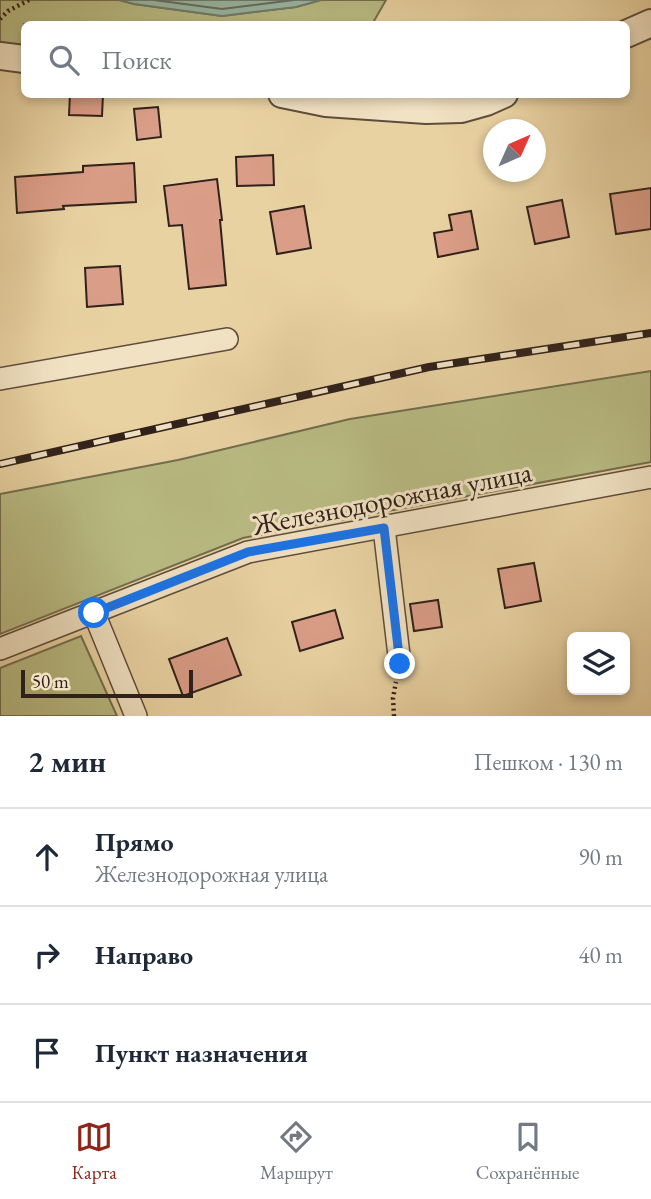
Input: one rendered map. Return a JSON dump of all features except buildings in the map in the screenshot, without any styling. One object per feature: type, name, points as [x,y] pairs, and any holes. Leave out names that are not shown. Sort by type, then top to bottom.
[{"type":"street","points":[[630,32],[651,23]]},
{"type":"street","points":[[0,56],[21,59]]},
{"type":"street","points":[[302,98],[326,103],[426,110],[461,109],[496,98]]},
{"type":"street","points":[[0,379],[227,339]]},
{"type":"street","name":"Железнодорожная улица","points":[[0,649],[248,552],[651,477]]},
{"type":"street","points":[[384,528],[400,664]]},
{"type":"street","points":[[94,613],[136,716]]},
{"type":"path","points":[[0,19],[8,10],[29,0]]},
{"type":"path","points":[[394,716],[393,698],[400,664]]},
{"type":"green space","points":[[0,0],[119,0],[222,16],[296,7],[321,0],[386,0],[374,21],[21,21],[21,59],[0,56]]},
{"type":"green space","points":[[651,371],[651,462],[243,538],[0,634],[0,494],[178,460],[350,419]]},
{"type":"green space","points":[[81,636],[117,716],[0,716],[0,668]]},
{"type":"water","points":[[119,0],[321,0],[296,7],[222,16]]},
{"type":"railway","points":[[0,464],[429,367],[651,333]]},
{"type":"route","points":[[94,613],[248,552],[384,528],[400,664]]}]
